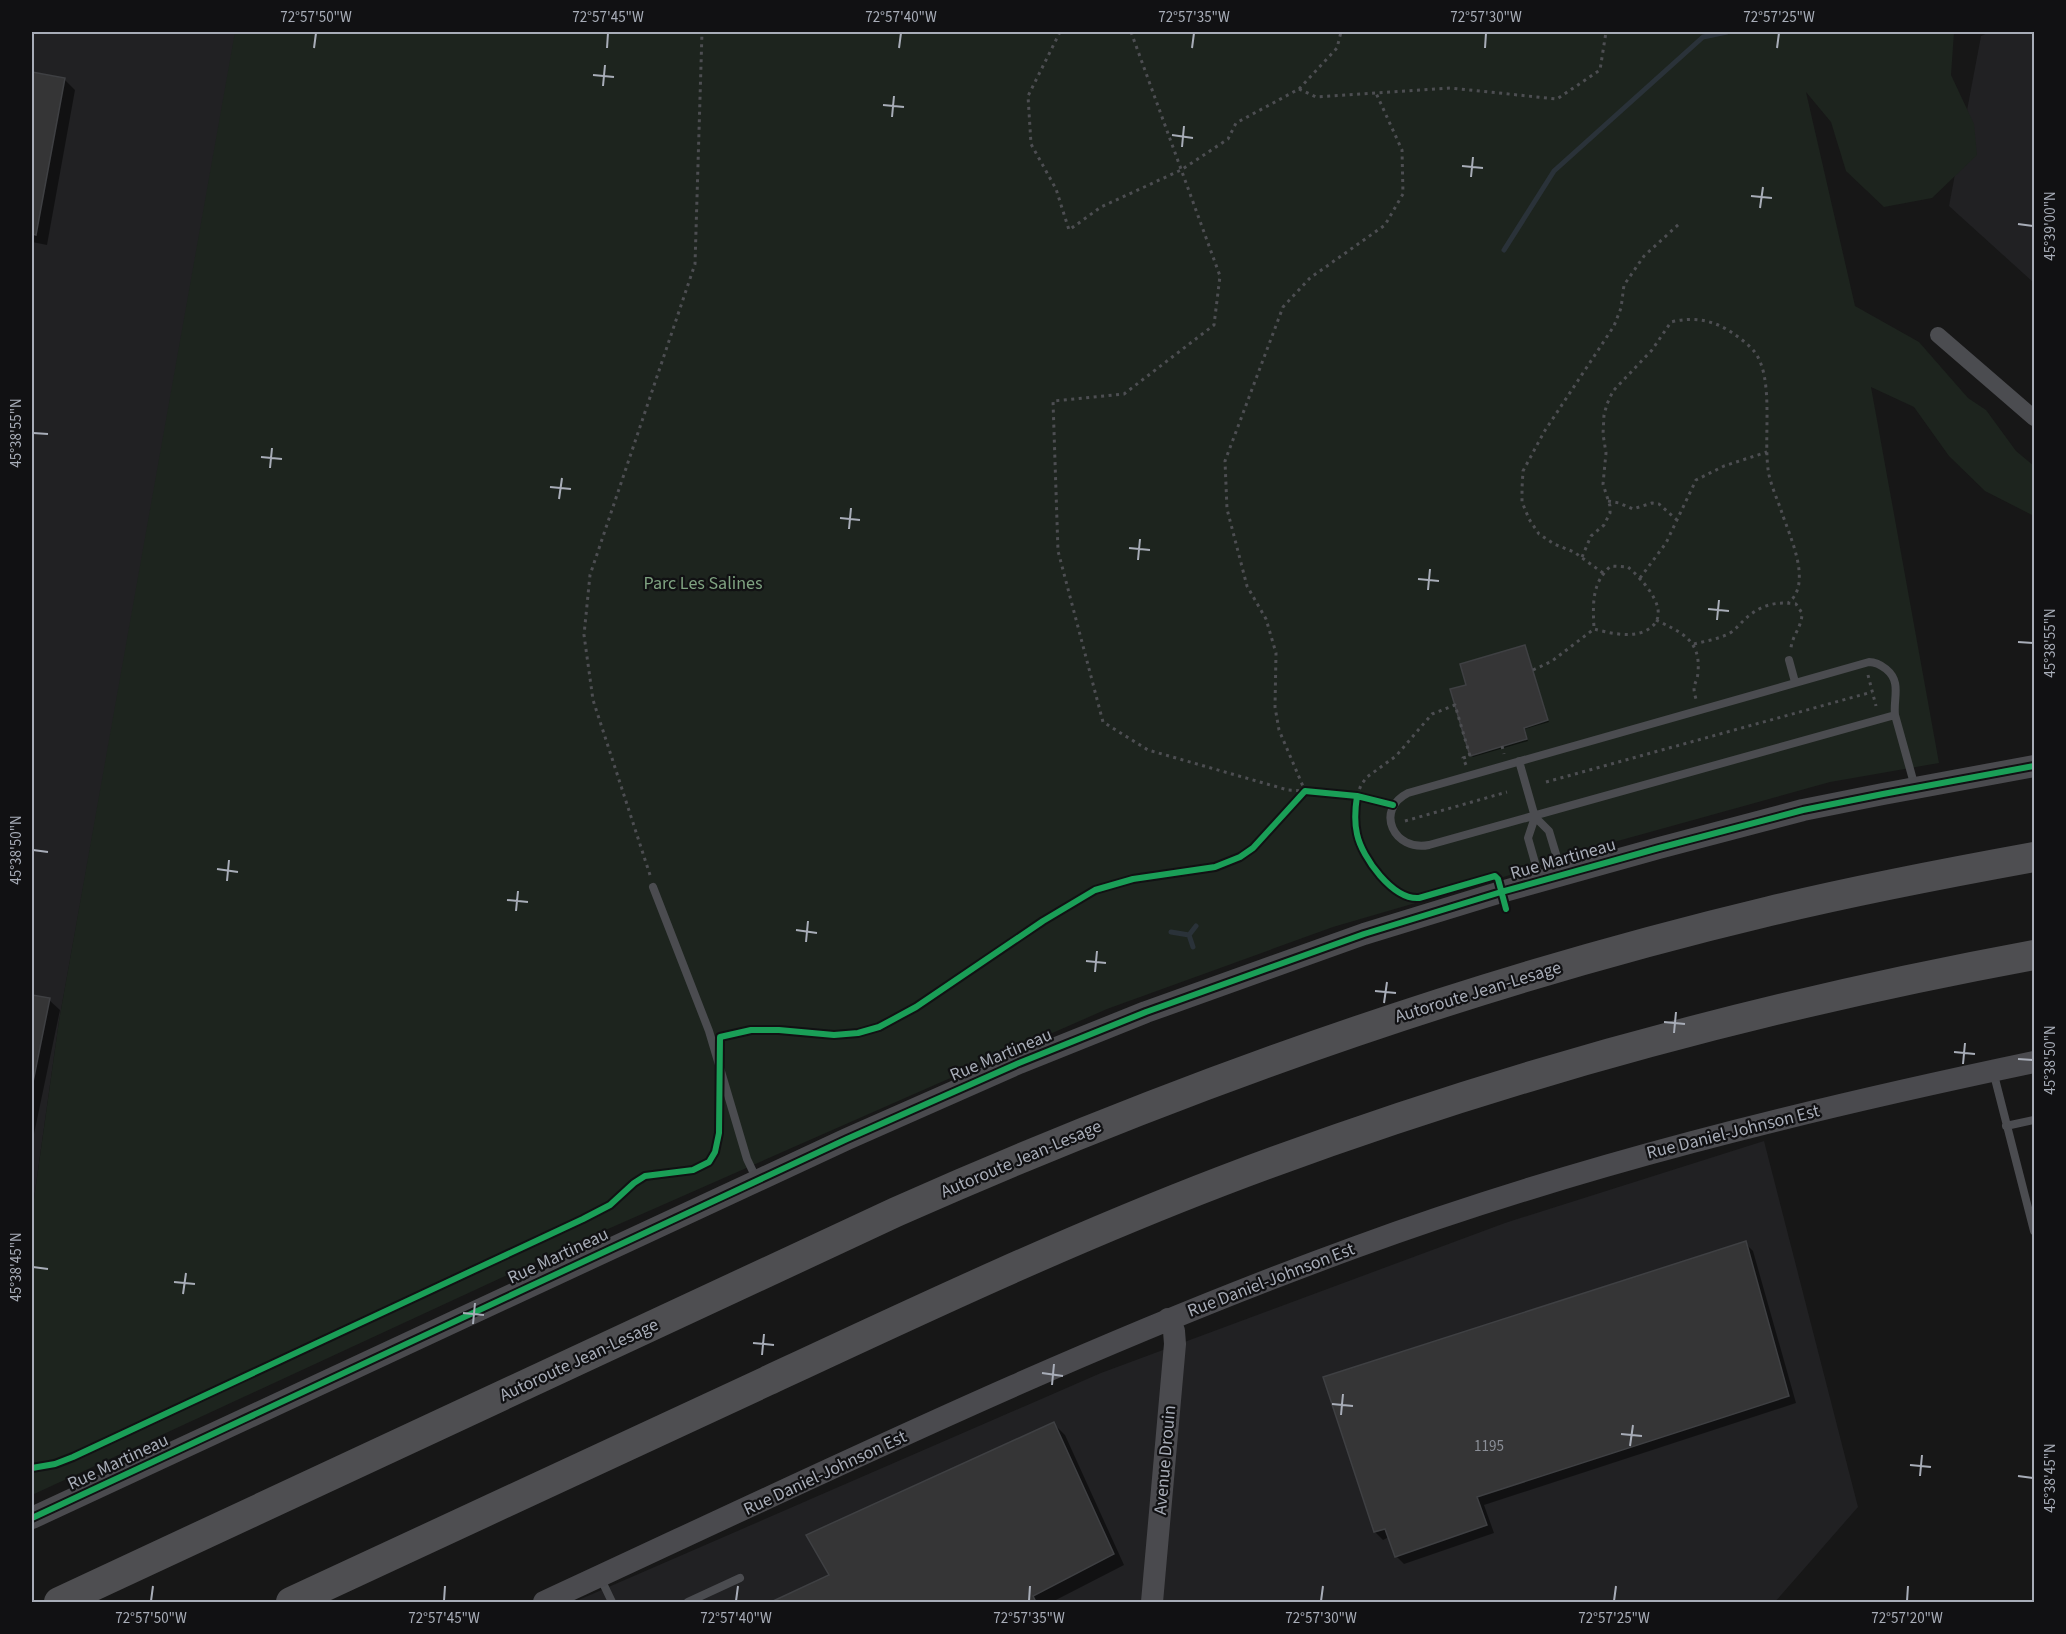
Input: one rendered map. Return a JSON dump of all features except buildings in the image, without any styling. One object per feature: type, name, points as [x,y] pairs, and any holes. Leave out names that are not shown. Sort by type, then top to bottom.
[{"type":"highway","name":"Autoroute Jean-Lesage","points":[[59,1602],[896,1212],[1026,1156],[1184,1093],[1423,1008],[1614,951],[1888,884],[2034,857]]},
{"type":"highway","points":[[291,1602],[981,1282],[1244,1173],[1477,1093],[1638,1046],[1815,1001],[2034,955]]},
{"type":"street","points":[[1938,335],[2034,418]]},
{"type":"street","name":"Rue Martineau","points":[[32,1518],[757,1180],[1019,1062],[1146,1012],[1364,934],[1540,881],[1767,819],[2034,766]]},
{"type":"street","name":"Rue Daniel-Johnson Est","points":[[544,1602],[1005,1389],[1168,1319],[1405,1229],[1617,1162],[1752,1125],[2034,1062]]},
{"type":"street","name":"Avenue Drouin","points":[[1152,1602],[1175,1344],[1174,1330],[1168,1319]]},
{"type":"lane","points":[[1789,660],[1795,682]]},
{"type":"lane","points":[[1895,715],[1429,845],[1416,846],[1403,841],[1394,831],[1391,818],[1393,805],[1401,796],[1408,793],[1795,682],[1876,662],[1892,675],[1896,689],[1895,715],[1915,788]]},
{"type":"lane","points":[[1519,761],[1535,817],[1550,831],[1562,875]]},
{"type":"lane","points":[[1535,817],[1528,838],[1540,881]]},
{"type":"lane","points":[[653,887],[709,1031],[747,1159],[757,1180]]},
{"type":"lane","points":[[1993,1070],[2034,1231]]},
{"type":"lane","points":[[2006,1126],[2034,1120]]},
{"type":"lane","points":[[600,1577],[612,1602]]},
{"type":"lane","points":[[688,1602],[740,1578]]},
{"type":"path","points":[[653,887],[593,700],[584,635],[590,575],[695,264],[702,32]]},
{"type":"path","points":[[1060,32],[1028,96],[1031,144],[1056,189],[1069,230],[1101,207],[1181,170],[1228,140],[1236,123],[1299,89],[1337,48],[1341,32]]},
{"type":"path","points":[[1131,32],[1220,276],[1214,325],[1124,394],[1053,400],[1058,551],[1103,722],[1148,750],[1288,790],[1309,791]]},
{"type":"path","points":[[1299,89],[1316,97],[1450,88],[1557,99],[1600,70],[1606,32]]},
{"type":"path","points":[[1309,791],[1279,730],[1275,707],[1276,653],[1266,619],[1247,586],[1227,509],[1225,460],[1283,307],[1310,278],[1385,225],[1403,194],[1402,150],[1376,93]]},
{"type":"path","points":[[1603,573],[1574,552],[1554,544],[1539,534],[1522,502],[1523,471],[1544,432],[1614,326],[1621,308],[1624,285],[1644,256],[1679,225]]},
{"type":"path","points":[[1582,557],[1591,536],[1604,525],[1610,513],[1603,484],[1606,453],[1603,434],[1604,414],[1613,391],[1652,350],[1671,322],[1687,318],[1705,320],[1739,337],[1754,351],[1762,366],[1769,474],[1798,562],[1799,587],[1793,599],[1788,603]]},
{"type":"path","points":[[1640,578],[1660,553],[1696,480],[1724,466],[1767,452]]},
{"type":"path","points":[[1608,501],[1633,509],[1652,503],[1659,504],[1677,520]]},
{"type":"path","points":[[1533,670],[1552,661],[1594,629],[1627,634],[1644,632],[1654,624],[1658,614],[1657,603],[1650,589],[1628,567],[1611,566],[1603,573],[1592,601],[1594,629]]},
{"type":"path","points":[[1694,644],[1729,634],[1755,610],[1768,604],[1796,604],[1802,614],[1800,625],[1791,642],[1789,660]]},
{"type":"path","points":[[1656,620],[1686,635],[1694,644],[1698,673],[1692,687]]},
{"type":"path","points":[[1546,782],[1872,692],[1865,663]]},
{"type":"path","points":[[1355,808],[1361,785],[1368,777],[1396,756],[1432,714],[1455,705],[1470,756],[1464,758]]},
{"type":"path","points":[[1298,797],[1309,791]]},
{"type":"path","points":[[1401,822],[1507,792]]},
{"type":"path","points":[[1345,795],[1393,805]]},
{"type":"shaded area","points":[[32,32],[238,32],[59,1021],[32,1213]]},
{"type":"shaded area","points":[[1990,32],[2034,32],[2034,283],[1949,206],[1981,36]]},
{"type":"shaded area","points":[[1764,1141],[1858,1507],[1775,1602],[574,1602],[1101,1373],[1505,1223]]},
{"type":"green space","name":"Parc Les Salines","points":[[235,32],[1954,32],[1951,75],[1974,124],[1977,155],[1932,198],[1884,207],[1846,171],[1831,122],[1806,92],[1855,306],[1919,342],[1968,398],[1986,410],[2016,451],[2034,466],[2034,516],[1985,491],[1949,456],[1914,407],[1871,387],[1939,763],[1830,782],[1596,847],[1491,881],[1333,927],[1107,1009],[583,1240],[32,1495],[32,1213],[59,1021]]},
{"type":"waterway","points":[[1504,250],[1554,171],[1703,37],[1727,32]]},
{"type":"waterway","points":[[1171,932],[1189,935],[1196,926]]},
{"type":"waterway","points":[[1189,935],[1193,947]]},
{"type":"cycle path","points":[[32,1518],[847,1139],[1019,1063],[1146,1012],[1364,934],[1501,892],[1659,848],[1803,810],[2034,766]]},
{"type":"cycle path","points":[[32,1468],[55,1464],[73,1457],[583,1219],[610,1205],[645,1176],[693,1170],[709,1162],[715,1152],[719,1133],[720,1037],[751,1030],[834,1035],[858,1033],[879,1027],[916,1007],[1043,921],[1095,890],[1133,879],[1215,867],[1240,857],[1253,848],[1305,791],[1357,796],[1393,805]]},
{"type":"cycle path","points":[[1357,796],[1355,824],[1360,844],[1372,865],[1389,885],[1409,897],[1419,898],[1495,876],[1498,879],[1506,909]]}]
